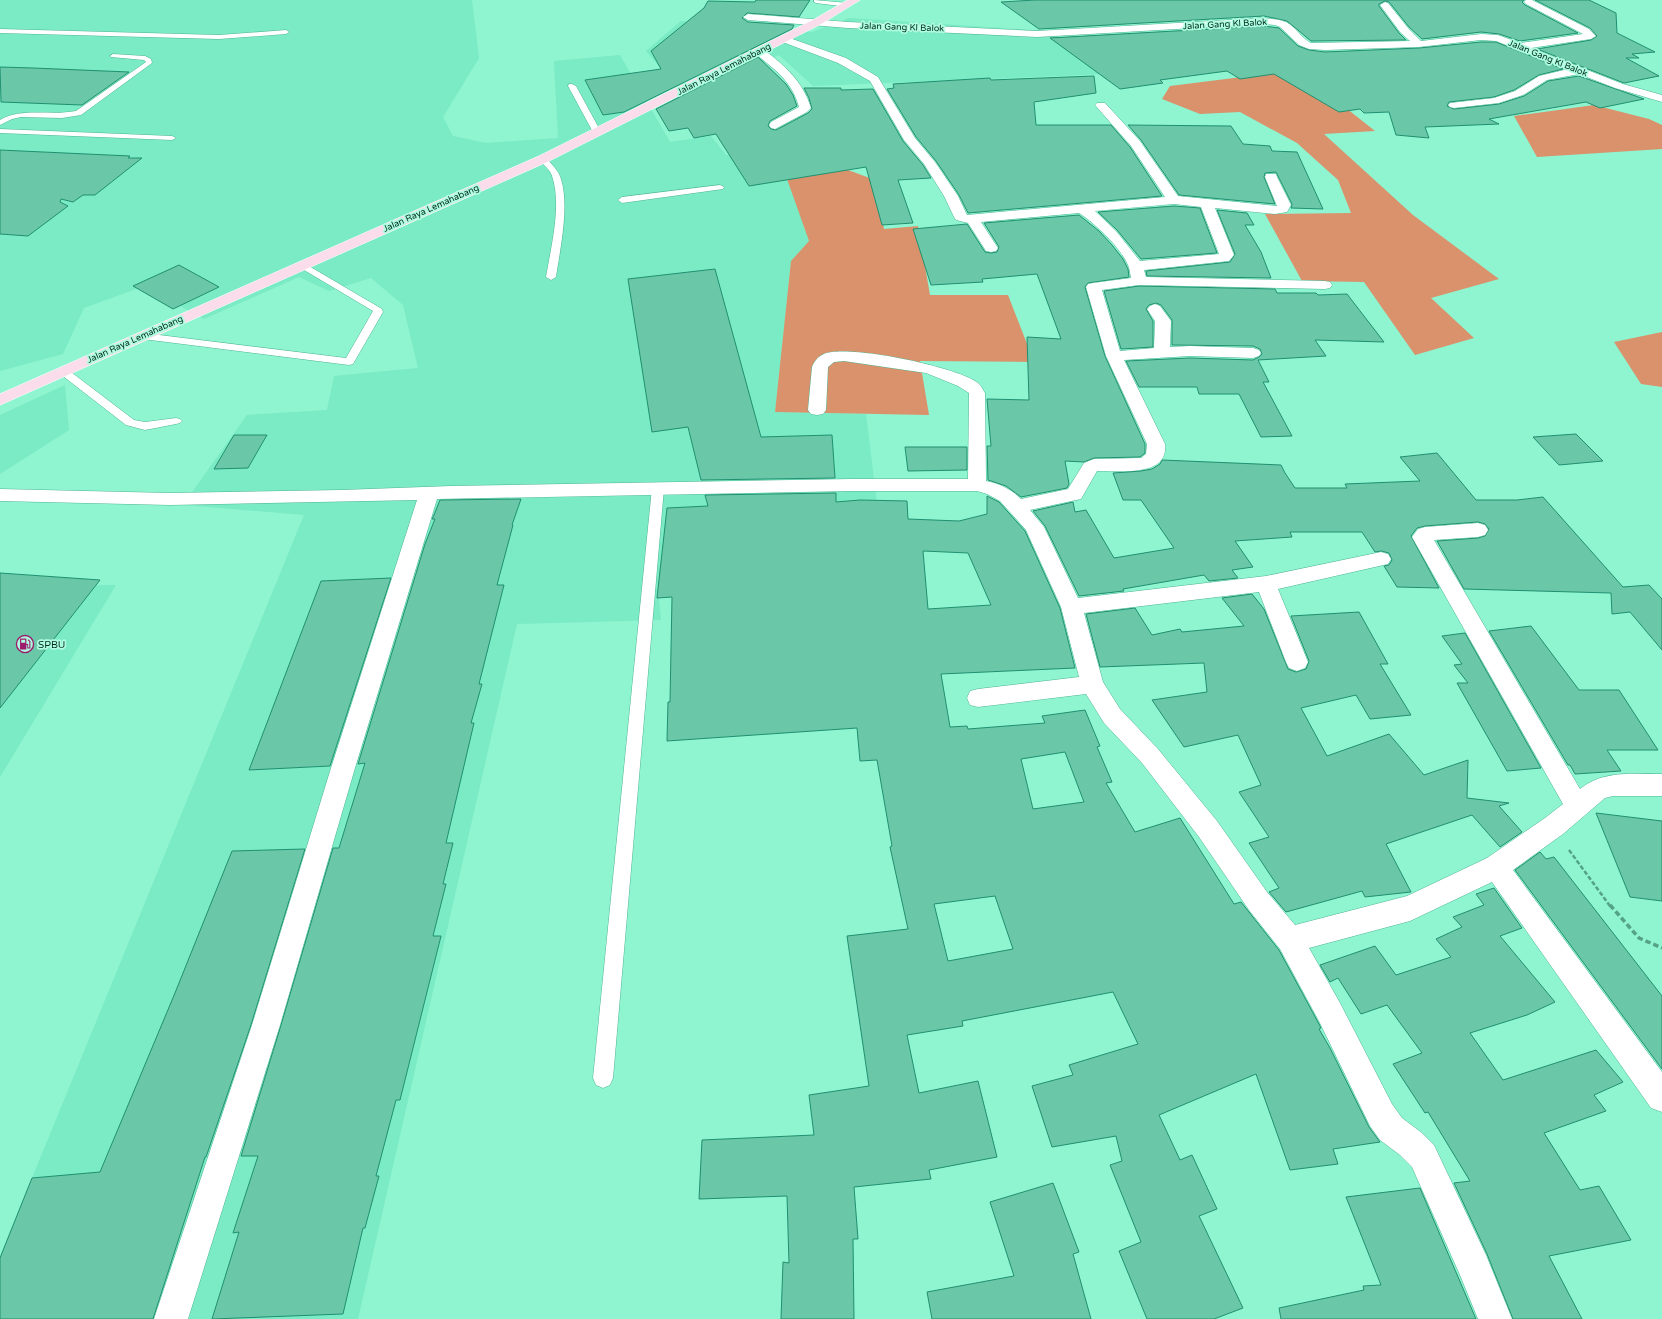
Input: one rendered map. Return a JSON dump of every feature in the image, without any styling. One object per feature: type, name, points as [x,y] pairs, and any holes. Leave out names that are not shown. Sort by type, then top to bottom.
[{"type":"main road","name":"Jalan Raya Lemahabang","points":[[0,400],[543,159],[759,52],[817,22],[851,2]]},
{"type":"street","points":[[1519,47],[1591,36],[1585,31],[1529,2]]},
{"type":"street","points":[[1386,5],[1404,30],[1419,44]]},
{"type":"street","name":"Jalan Gang Kl Balok","points":[[748,17],[1037,34],[1264,21],[1277,22],[1284,25],[1303,43],[1314,47],[1419,44],[1488,37],[1502,39],[1580,71],[1662,99]]},
{"type":"street","points":[[784,39],[824,54],[864,72],[874,79],[910,140],[929,162],[951,196],[961,217],[966,220],[1174,200],[1275,210],[1282,209],[1284,204],[1271,177]]},
{"type":"street","points":[[759,52],[777,66],[797,86],[803,98],[805,108],[776,125]]},
{"type":"street","points":[[1454,105],[1494,101],[1519,93],[1543,78],[1552,75],[1580,71]]},
{"type":"street","points":[[1101,105],[1136,144],[1174,200]]},
{"type":"street","points":[[1016,507],[1074,494],[1090,467],[1094,465],[1142,464],[1148,462],[1156,456],[1156,444],[1114,356],[1094,287],[1137,274],[1224,258],[1227,255],[1206,203]]},
{"type":"street","points":[[1081,208],[1096,218],[1130,256],[1137,274]]},
{"type":"street","points":[[973,220],[991,248]]},
{"type":"street","points":[[1137,274],[1325,285]]},
{"type":"street","points":[[1155,309],[1163,321],[1162,353]]},
{"type":"street","points":[[1114,356],[1190,351],[1253,353]]},
{"type":"street","points":[[817,410],[820,367],[823,361],[830,357],[844,356],[913,365],[931,369],[973,386],[977,393],[977,485]]},
{"type":"street","points":[[0,495],[170,499],[658,488],[977,485],[993,489],[1006,496],[1034,527],[1072,607],[1092,684],[1112,716],[1150,756],[1208,829],[1258,901],[1290,940],[1330,1013],[1381,1115],[1391,1129],[1411,1144],[1423,1156],[1474,1267],[1495,1319]]},
{"type":"street","points":[[171,1319],[266,1025],[343,768],[429,493]]},
{"type":"street","points":[[1478,530],[1425,534],[1422,537],[1577,806]]},
{"type":"street","points":[[1072,607],[1266,584],[1381,559]]},
{"type":"street","points":[[1266,584],[1297,662]]},
{"type":"street","points":[[978,698],[1092,684]]},
{"type":"street","points":[[1290,940],[1410,908],[1496,867],[1554,826],[1598,789],[1613,785],[1662,785]]},
{"type":"street","points":[[1496,867],[1662,1097]]},
{"type":"lane","points":[[816,2],[851,2]]},
{"type":"lane","points":[[0,31],[219,37],[286,32]]},
{"type":"lane","points":[[0,123],[10,117],[21,115],[70,115],[78,113],[149,63],[149,60],[146,58],[113,56]]},
{"type":"lane","points":[[572,86],[597,132]]},
{"type":"lane","points":[[0,131],[172,138]]},
{"type":"lane","points":[[543,159],[556,174],[559,190],[558,230],[551,278]]},
{"type":"lane","points":[[622,200],[720,187]]},
{"type":"lane","points":[[143,336],[349,362],[378,312],[377,309],[302,265]]},
{"type":"lane","points":[[63,371],[130,423],[145,426],[176,422]]},
{"type":"lane","points":[[603,1078],[658,488]]},
{"type":"path","points":[[1554,826],[1577,862],[1616,914],[1639,938],[1662,948]]},
{"type":"shaded area","points":[[0,0],[472,0],[479,58],[443,117],[453,136],[486,143],[558,138],[554,61],[620,55],[670,142],[711,136],[726,155],[822,141],[848,170],[788,179],[809,241],[791,261],[775,412],[866,414],[886,577],[658,589],[661,620],[517,624],[358,1319],[0,1319],[0,1256],[304,515],[183,505],[247,415],[327,410],[334,376],[418,368],[403,305],[371,278],[329,291],[299,277],[204,319],[144,286],[84,308],[63,354],[0,371]]},
{"type":"shaded area","points":[[849,18],[1051,31],[1105,74],[813,86],[779,55],[686,98],[646,51],[681,21],[812,32]]},
{"type":"shaded area","points":[[1298,70],[1375,131],[1324,134],[1413,215],[1499,279],[1431,298],[1474,338],[1415,355],[1364,282],[1302,281],[1265,214],[1351,213],[1338,180],[1297,143],[1240,112],[1200,114],[1162,99],[1170,86]]},
{"type":"shaded area","points":[[1594,105],[1649,119],[1662,125],[1662,149],[1537,157],[1514,116]]},
{"type":"shaded area","points":[[848,170],[875,180],[884,229],[918,226],[930,295],[1008,295],[1034,362],[920,361],[929,415],[775,412],[791,261],[809,241],[787,179]]},
{"type":"shaded area","points":[[1662,332],[1662,387],[1641,384],[1614,342]]},
{"type":"shaded area","points":[[65,385],[69,430],[0,474],[0,415]]},
{"type":"shaded area","points":[[116,585],[0,777],[0,586]]},
{"type":"building","points":[[756,0],[810,0],[799,17],[747,13],[742,18],[748,22],[794,25],[792,29],[624,112],[603,115],[585,80],[661,69],[651,51],[704,8],[708,1],[755,2]]},
{"type":"building","points":[[1035,0],[1524,0],[1522,2],[1525,5],[1578,33],[1520,41],[1499,34],[1481,32],[1422,39],[1409,27],[1389,2],[1385,1],[1379,4],[1379,6],[1406,40],[1311,41],[1287,21],[1264,16],[1039,29],[1001,2]]},
{"type":"building","points":[[1535,0],[1589,0],[1616,13],[1617,33],[1655,52],[1632,54],[1639,58],[1626,58],[1659,76],[1624,83],[1537,49],[1591,40],[1597,36],[1590,28]]},
{"type":"building","points":[[1264,26],[1279,28],[1298,46],[1309,50],[1325,52],[1419,48],[1496,42],[1563,69],[1539,75],[1514,90],[1494,97],[1449,102],[1447,106],[1454,109],[1499,104],[1524,96],[1548,81],[1579,76],[1644,99],[1600,108],[1586,102],[1489,119],[1499,124],[1425,127],[1429,138],[1396,135],[1389,112],[1364,113],[1360,109],[1339,112],[1274,74],[1240,79],[1227,71],[1160,80],[1163,83],[1120,89],[1050,38]]},
{"type":"building","points":[[758,57],[786,84],[793,95],[797,106],[770,121],[768,126],[771,129],[776,130],[808,113],[812,109],[804,88],[841,88],[841,90],[873,89],[903,141],[923,165],[931,178],[898,180],[913,223],[882,225],[866,167],[749,186],[716,134],[694,138],[688,128],[669,131],[656,109]]},
{"type":"building","points":[[0,67],[129,72],[82,105],[1,102]]},
{"type":"building","points":[[1094,76],[1096,93],[1034,102],[1036,125],[1111,125],[1130,147],[1162,196],[968,213],[959,195],[936,161],[916,137],[887,89],[894,88],[893,84],[990,78],[991,80]]},
{"type":"building","points":[[1128,125],[1231,126],[1243,144],[1270,146],[1272,151],[1297,152],[1323,209],[1291,208],[1292,204],[1276,172],[1265,173],[1264,177],[1275,204],[1179,195],[1141,140]]},
{"type":"building","points":[[0,150],[130,156],[128,158],[142,158],[95,195],[83,195],[73,202],[61,199],[60,202],[68,206],[28,236],[0,234]]},
{"type":"building","points":[[1174,206],[1200,208],[1217,253],[1141,259],[1117,230],[1098,212]]},
{"type":"building","points":[[1217,210],[1247,213],[1254,225],[1245,225],[1261,252],[1271,278],[1147,276],[1146,271],[1230,262],[1235,254]]},
{"type":"building","points":[[1079,215],[1099,231],[1112,245],[1123,259],[1128,269],[1129,277],[1088,283],[1085,287],[1105,356],[1145,444],[1145,453],[1140,457],[1094,458],[1084,462],[1065,461],[1069,484],[1067,488],[1021,497],[1006,486],[988,480],[987,446],[991,446],[987,399],[1029,400],[1027,337],[1061,339],[1037,274],[982,279],[983,282],[931,285],[913,229],[967,224],[985,252],[991,253],[997,252],[999,247],[984,223]]},
{"type":"building","points":[[179,265],[219,287],[173,309],[133,286]]},
{"type":"building","points":[[715,269],[761,437],[832,435],[835,478],[701,480],[688,427],[652,432],[628,279]]},
{"type":"building","points":[[1139,286],[1275,289],[1277,293],[1316,293],[1318,295],[1347,294],[1384,342],[1315,340],[1326,356],[1258,360],[1269,382],[1263,382],[1292,436],[1261,437],[1239,394],[1199,394],[1197,387],[1139,387],[1126,361],[1190,358],[1253,360],[1262,354],[1260,349],[1253,346],[1172,345],[1172,320],[1161,305],[1156,303],[1149,305],[1146,309],[1153,321],[1153,347],[1121,349],[1104,291]]},
{"type":"building","points":[[1576,434],[1603,461],[1559,465],[1533,437]]},
{"type":"building","points":[[234,435],[267,435],[248,468],[214,469]]},
{"type":"building","points":[[905,447],[967,447],[967,470],[908,471]]},
{"type":"building","points":[[1437,453],[1476,500],[1517,500],[1543,497],[1623,587],[1649,585],[1662,599],[1662,650],[1630,612],[1612,614],[1611,593],[1464,589],[1437,541],[1478,538],[1485,536],[1489,529],[1485,524],[1478,522],[1425,526],[1417,528],[1411,536],[1439,588],[1397,587],[1384,566],[1389,565],[1392,560],[1389,553],[1381,551],[1375,552],[1362,532],[1290,532],[1292,537],[1235,541],[1253,567],[1232,570],[1238,578],[1209,581],[1204,575],[1123,589],[1124,591],[1079,596],[1045,526],[1033,511],[1073,502],[1075,512],[1086,510],[1114,558],[1174,548],[1141,500],[1123,500],[1113,473],[1152,469],[1160,464],[1162,460],[1281,465],[1295,488],[1347,488],[1345,484],[1420,481],[1400,457]]},
{"type":"building","points":[[836,493],[836,502],[860,500],[907,501],[908,519],[959,521],[987,514],[987,496],[999,502],[1025,531],[1060,608],[1075,668],[941,674],[950,727],[967,726],[968,729],[1045,723],[1042,716],[1085,710],[1100,746],[1097,747],[1112,782],[1106,783],[1135,832],[1180,818],[1234,904],[1241,902],[1279,950],[1319,1024],[1321,1028],[1319,1029],[1369,1127],[1380,1142],[1333,1149],[1338,1164],[1290,1170],[1256,1074],[1159,1115],[1180,1160],[1192,1155],[1217,1209],[1199,1216],[1243,1308],[1214,1319],[1147,1319],[1119,1251],[1141,1242],[1110,1165],[1122,1161],[1116,1136],[1052,1147],[1032,1086],[1073,1075],[1069,1065],[1138,1044],[1113,992],[962,1021],[963,1026],[907,1035],[919,1093],[978,1081],[997,1157],[929,1170],[931,1179],[854,1187],[858,1239],[853,1239],[854,1319],[781,1319],[783,1262],[789,1263],[787,1196],[699,1199],[702,1140],[814,1135],[809,1095],[869,1086],[847,936],[908,929],[890,847],[892,846],[877,760],[860,761],[857,728],[667,741],[668,702],[670,702],[672,597],[657,598],[667,508],[708,506],[705,495]],"holes":[[[923,551],[968,553],[991,605],[928,609]],[[1065,752],[1084,802],[1033,809],[1021,759]],[[995,896],[1013,949],[948,961],[934,904]]]},
{"type":"building","points":[[521,499],[512,525],[497,585],[504,585],[479,684],[482,684],[471,723],[474,723],[446,843],[453,843],[443,884],[446,884],[433,936],[441,936],[400,1100],[396,1100],[376,1176],[379,1176],[365,1228],[363,1228],[343,1314],[212,1319],[239,1232],[233,1233],[258,1156],[241,1156],[333,848],[339,848],[365,763],[358,764],[425,544],[435,519],[432,519],[440,500]]},
{"type":"building","name":"SPBU","points":[[0,573],[100,580],[0,708]]},
{"type":"building","points":[[391,578],[330,766],[249,770],[321,581]]},
{"type":"building","points":[[1252,594],[1264,609],[1288,669],[1296,672],[1306,669],[1309,661],[1291,616],[1359,612],[1388,664],[1380,664],[1411,715],[1370,719],[1356,695],[1301,708],[1327,756],[1389,734],[1424,775],[1468,760],[1467,798],[1509,803],[1499,806],[1522,832],[1500,847],[1472,815],[1386,844],[1411,892],[1365,897],[1362,891],[1286,912],[1269,892],[1279,888],[1249,843],[1269,837],[1239,792],[1261,785],[1238,735],[1184,747],[1152,700],[1207,692],[1204,663],[1100,667],[1086,614],[1135,608],[1152,635],[1180,629],[1182,632],[1244,626],[1222,598]]},
{"type":"building","points":[[1531,626],[1579,690],[1619,690],[1658,750],[1607,750],[1621,771],[1575,774],[1570,765],[1568,765],[1489,631]]},
{"type":"building","points":[[1465,633],[1541,768],[1507,771],[1457,683],[1468,683],[1454,665],[1462,664],[1442,636]]},
{"type":"building","points":[[1596,813],[1662,821],[1662,901],[1630,897]]},
{"type":"building","points":[[305,849],[251,1025],[205,1157],[153,1319],[0,1319],[0,1258],[32,1178],[100,1172],[175,993],[232,851]]},
{"type":"building","points":[[1540,852],[1546,859],[1554,857],[1662,996],[1662,1069],[1515,870]]},
{"type":"building","points":[[1494,888],[1522,928],[1500,936],[1555,1002],[1527,1015],[1470,1033],[1503,1080],[1596,1050],[1623,1082],[1594,1095],[1606,1111],[1544,1133],[1580,1190],[1599,1186],[1631,1240],[1549,1256],[1582,1319],[1513,1319],[1487,1254],[1454,1183],[1470,1181],[1428,1112],[1425,1113],[1393,1064],[1422,1053],[1387,1005],[1361,1014],[1338,978],[1330,982],[1320,965],[1375,946],[1396,975],[1451,957],[1436,939],[1462,927],[1453,917],[1484,905],[1476,894]]},
{"type":"building","points":[[1053,1183],[1079,1252],[1073,1254],[1091,1319],[932,1319],[927,1292],[1014,1276],[990,1202]]},
{"type":"building","points":[[1420,1188],[1476,1319],[1281,1319],[1279,1308],[1364,1290],[1363,1286],[1381,1285],[1346,1197]]},
{"type":"place","name":"SPBU","points":[[25,644]]}]
